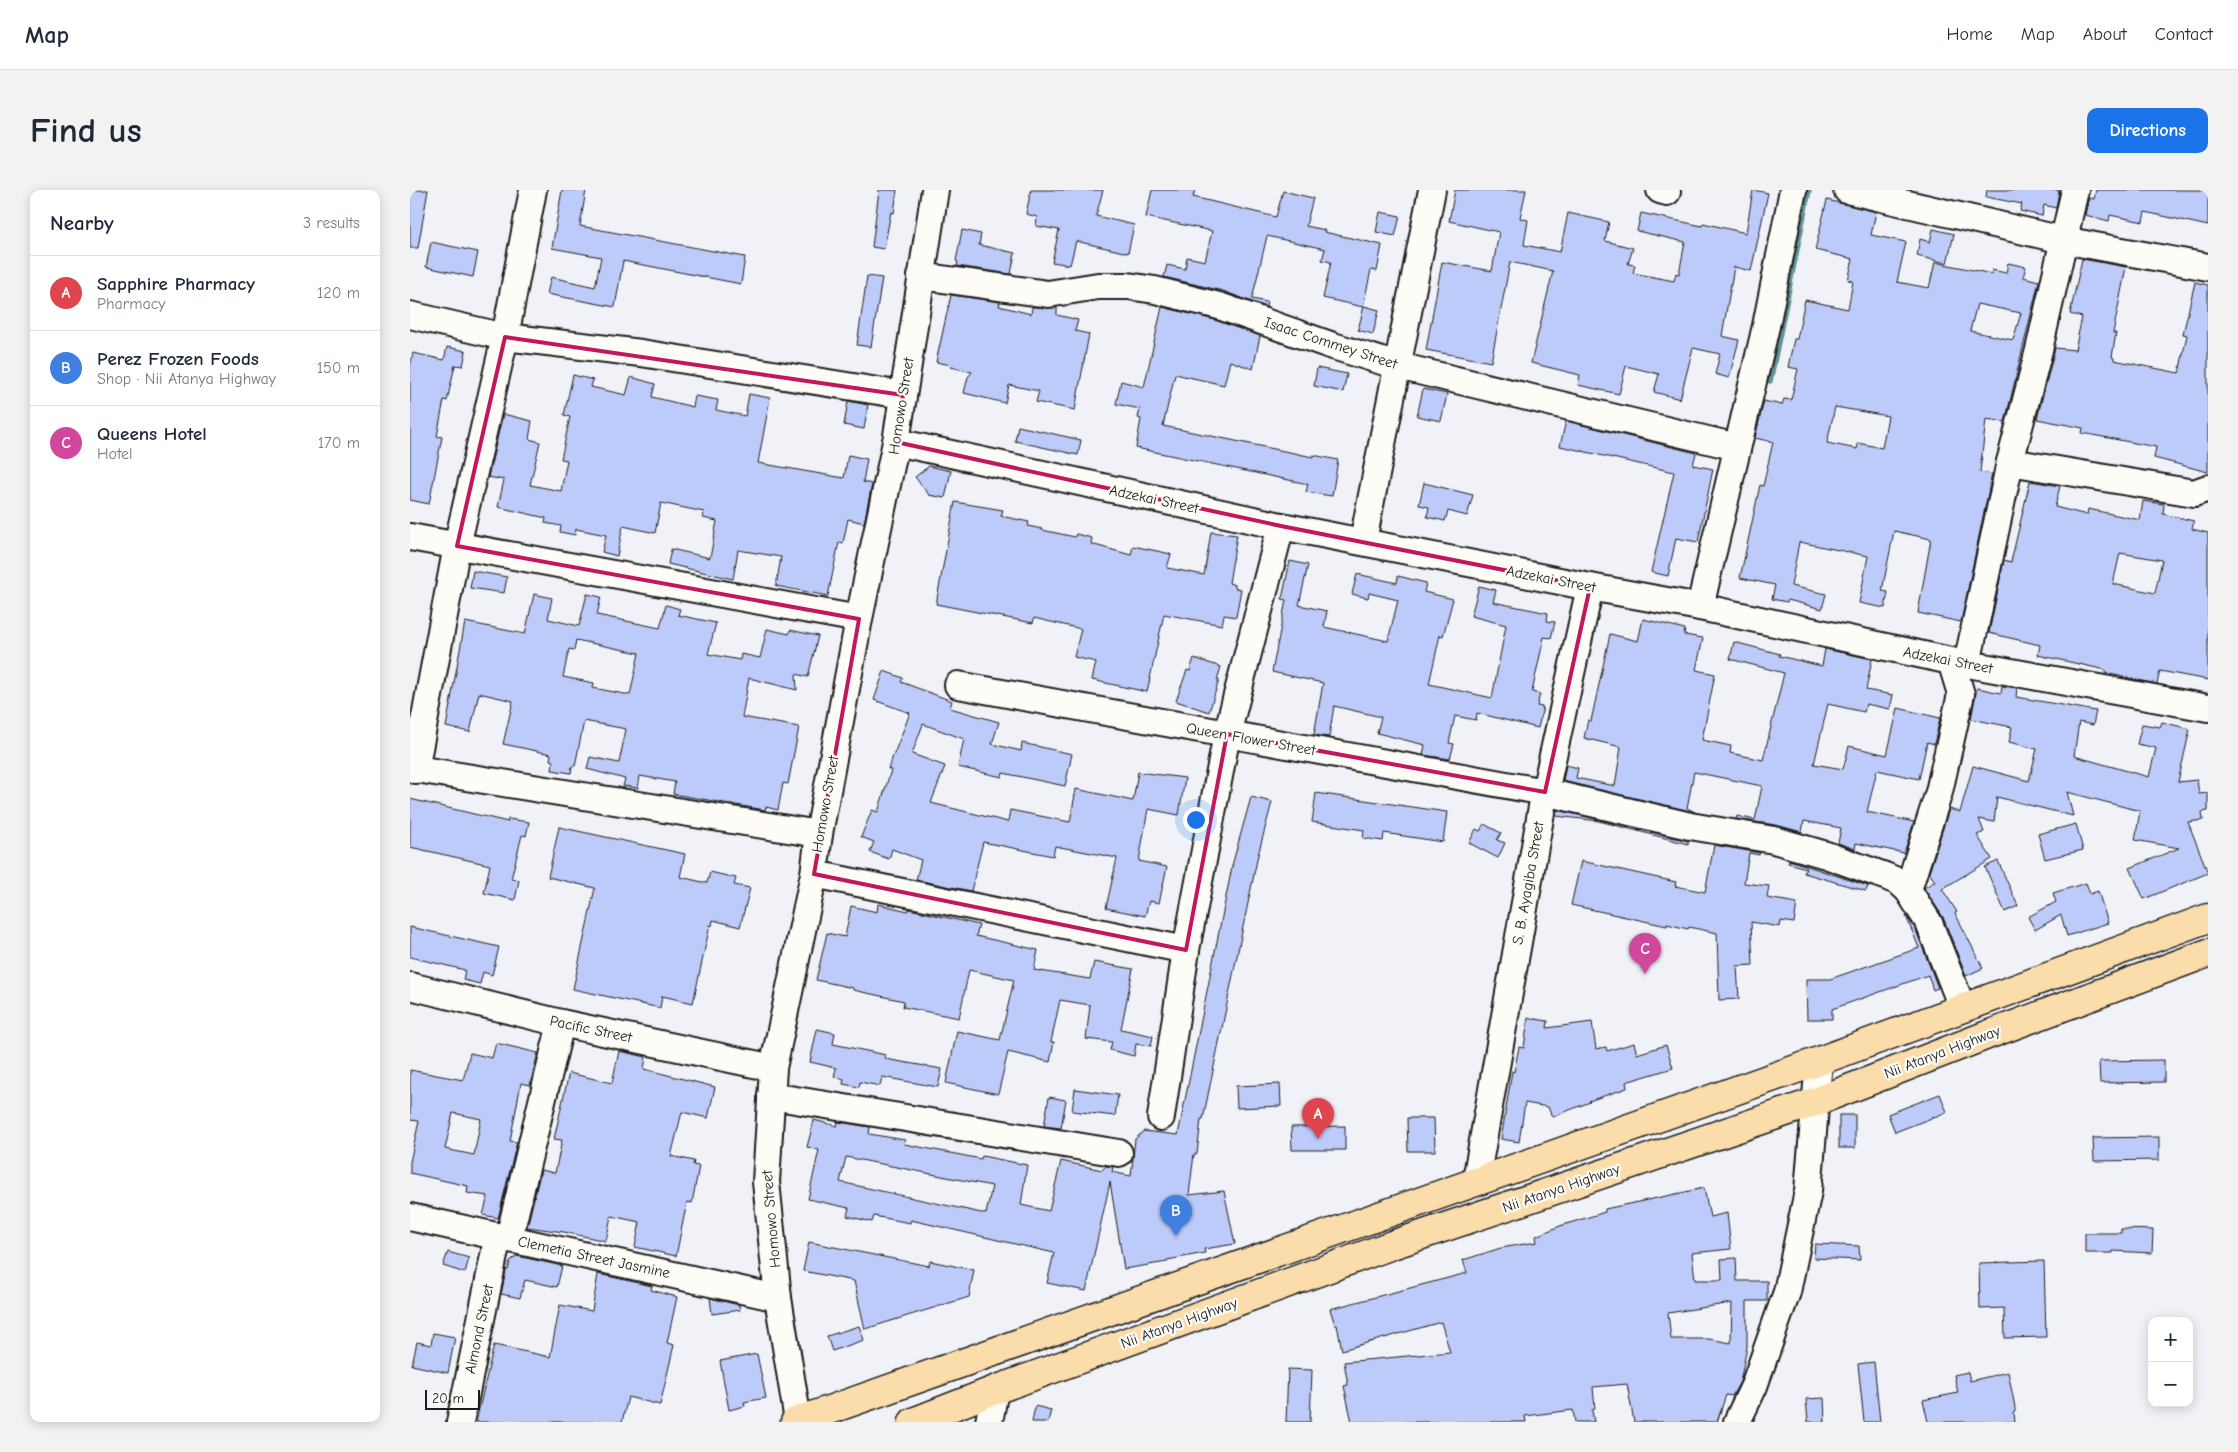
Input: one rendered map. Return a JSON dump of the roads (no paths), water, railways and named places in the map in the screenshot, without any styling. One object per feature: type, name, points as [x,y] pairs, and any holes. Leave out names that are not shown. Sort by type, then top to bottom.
[{"type":"main road","points":[[796,1421],[1476,1180],[1819,1061],[2208,918]]},
{"type":"main road","name":"Nii Atanya Highway","points":[[913,1422],[995,1390],[1392,1245],[1815,1102],[1990,1034],[2208,953]]},
{"type":"street","points":[[533,190],[506,337],[457,546],[413,769],[819,834]]},
{"type":"street","name":"Homowo Street","points":[[796,1421],[778,1298],[766,1182],[773,1068],[814,874],[819,834],[859,620],[896,442],[935,190]]},
{"type":"street","points":[[1363,541],[1432,190]]},
{"type":"street","points":[[1700,607],[1766,326],[1793,190]]},
{"type":"street","points":[[1847,190],[2063,240],[2208,267]]},
{"type":"street","points":[[1962,1007],[1929,923],[1908,890],[1939,792],[1961,694],[1959,663],[2039,350],[2075,190]]},
{"type":"street","name":"Isaac Commey Street","points":[[921,276],[1048,294],[1098,286],[1128,286],[1155,290],[1219,306],[1332,346],[1398,366],[1737,447]]},
{"type":"street","points":[[410,315],[506,337],[641,354],[903,395]]},
{"type":"street","name":"Adzekai Street","points":[[896,442],[1281,526],[1590,588],[1700,607],[1959,663],[2208,708]]},
{"type":"street","points":[[2010,462],[2194,493],[2208,488]]},
{"type":"street","points":[[1160,1117],[1186,950],[1227,734],[1281,526]]},
{"type":"street","points":[[410,537],[859,620]]},
{"type":"street","name":"S. B. Ayagiba Street","points":[[1476,1180],[1545,792],[1590,588]]},
{"type":"street","name":"Queen Flower Street","points":[[958,685],[1545,792],[1690,826],[1774,840],[1826,855],[1868,870],[1899,882],[1908,890]]},
{"type":"street","points":[[814,874],[1186,950]]},
{"type":"street","name":"Pacific Street","points":[[410,986],[562,1023],[773,1068]]},
{"type":"street","name":"Almond Street","points":[[460,1422],[504,1237],[562,1023]]},
{"type":"street","points":[[1737,1422],[1754,1386],[1787,1292],[1808,1191],[1819,1061]]},
{"type":"street","points":[[771,1096],[1119,1153]]},
{"type":"street","name":"Clemetia Street Jasmine","points":[[410,1217],[778,1298]]},
{"type":"street","points":[[989,1422],[995,1390]]},
{"type":"waterway","points":[[1770,381],[1809,190]]},
{"type":"place","name":"Queens Hotel","points":[[1645,974]]},
{"type":"place","name":"Sapphire Pharmacy","points":[[1318,1139]]},
{"type":"place","name":"Perez Frozen Foods","points":[[1176,1236]]}]
